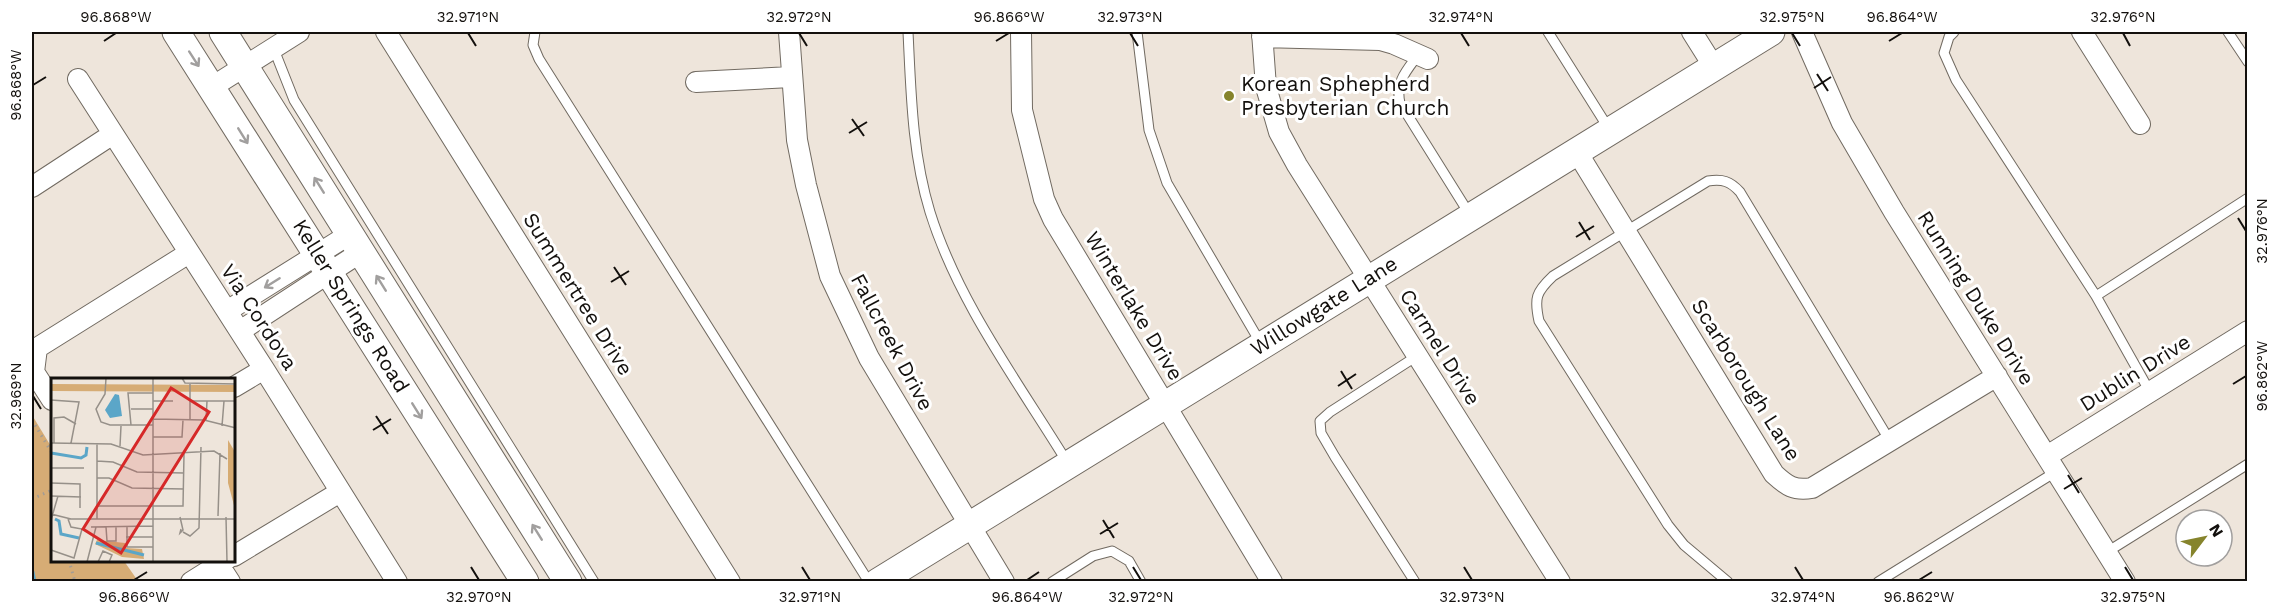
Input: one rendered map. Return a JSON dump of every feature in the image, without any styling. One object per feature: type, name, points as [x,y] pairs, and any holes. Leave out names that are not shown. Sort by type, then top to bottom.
[{"type":"main road","name":"Keller Springs Road","points":[[176,32],[525,582]]},
{"type":"main road","name":"Keller Springs Road","points":[[223,32],[568,582]]},
{"type":"main road","name":"Willowgate Lane","points":[[878,582],[1771,32]]},
{"type":"street","points":[[212,87],[299,32]]},
{"type":"street","name":"Summertree Drive","points":[[386,32],[730,582]]},
{"type":"street","name":"Fallcreek Drive","points":[[789,32],[797,140],[830,276],[869,358],[1004,582]]},
{"type":"street","name":"Winterlake Drive","points":[[1021,32],[1022,110],[1044,199],[1053,219],[1272,582]]},
{"type":"street","points":[[1692,32],[1714,67]]},
{"type":"street","name":"Running Duke Drive","points":[[1802,32],[1842,123],[1894,212],[2125,582]]},
{"type":"street","points":[[2082,32],[2140,124]]},
{"type":"street","points":[[1262,34],[1380,40],[1423,57]]},
{"type":"street","name":"Carmel Drive","points":[[1262,34],[1266,87],[1279,132],[1297,165],[1560,582]]},
{"type":"street","points":[[696,82],[791,78]]},
{"type":"street","name":"Via Cordova","points":[[78,79],[240,331],[397,582]]},
{"type":"street","points":[[32,187],[113,134]]},
{"type":"street","name":"Scarborough Lane","points":[[1577,152],[1774,474],[1785,485],[1798,490],[1812,488],[1997,376]]},
{"type":"street","points":[[240,331],[324,264],[356,243]]},
{"type":"street","points":[[51,398],[34,372],[37,348],[189,253]]},
{"type":"street","points":[[227,311],[324,264]]},
{"type":"street","name":"Dublin Drive","points":[[2052,463],[2150,392],[2247,331]]},
{"type":"street","points":[[236,386],[264,369]]},
{"type":"street","points":[[236,554],[340,492]]},
{"type":"street","points":[[191,582],[223,562]]},
{"type":"street","points":[[226,562],[230,582]]},
{"type":"lane","points":[[535,32],[533,45],[539,60],[869,582]]},
{"type":"lane","points":[[908,32],[916,151],[930,212],[975,314],[1068,464]]},
{"type":"lane","points":[[1137,32],[1149,130],[1167,183],[1262,344]]},
{"type":"lane","points":[[1548,32],[1610,131]]},
{"type":"lane","points":[[1954,32],[1949,37],[1944,53],[1956,80],[2096,296],[2150,392]]},
{"type":"lane","points":[[2228,32],[2247,62]]},
{"type":"lane","points":[[273,47],[294,100],[594,582]]},
{"type":"lane","points":[[1423,57],[1402,76],[1397,91],[1400,103],[1471,216]]},
{"type":"lane","points":[[1728,582],[1684,545],[1668,525],[1539,321],[1535,302],[1541,287],[1553,276],[1708,181],[1720,180],[1731,183],[1740,192],[1890,441]]},
{"type":"lane","points":[[2096,296],[2247,198]]},
{"type":"lane","points":[[1415,582],[1335,457],[1321,432],[1320,421],[1330,412],[1417,356]]},
{"type":"lane","points":[[1878,582],[2052,463]]},
{"type":"lane","points":[[2107,552],[2247,464]]},
{"type":"lane","points":[[1052,582],[1094,556],[1112,551],[1128,561],[1141,582]]},
{"type":"path","points":[[32,420],[51,451]]},
{"type":"path","points":[[32,498],[51,490]]},
{"type":"path","points":[[69,562],[75,582]]},
{"type":"shaded area","points":[[32,415],[51,446],[51,562],[125,562],[138,581],[32,581]]},
{"type":"waterway","points":[[32,572],[34,582]]},
{"type":"place","name":"Korean Sphepherd Presbyterian Church","points":[[1229,96]]}]
